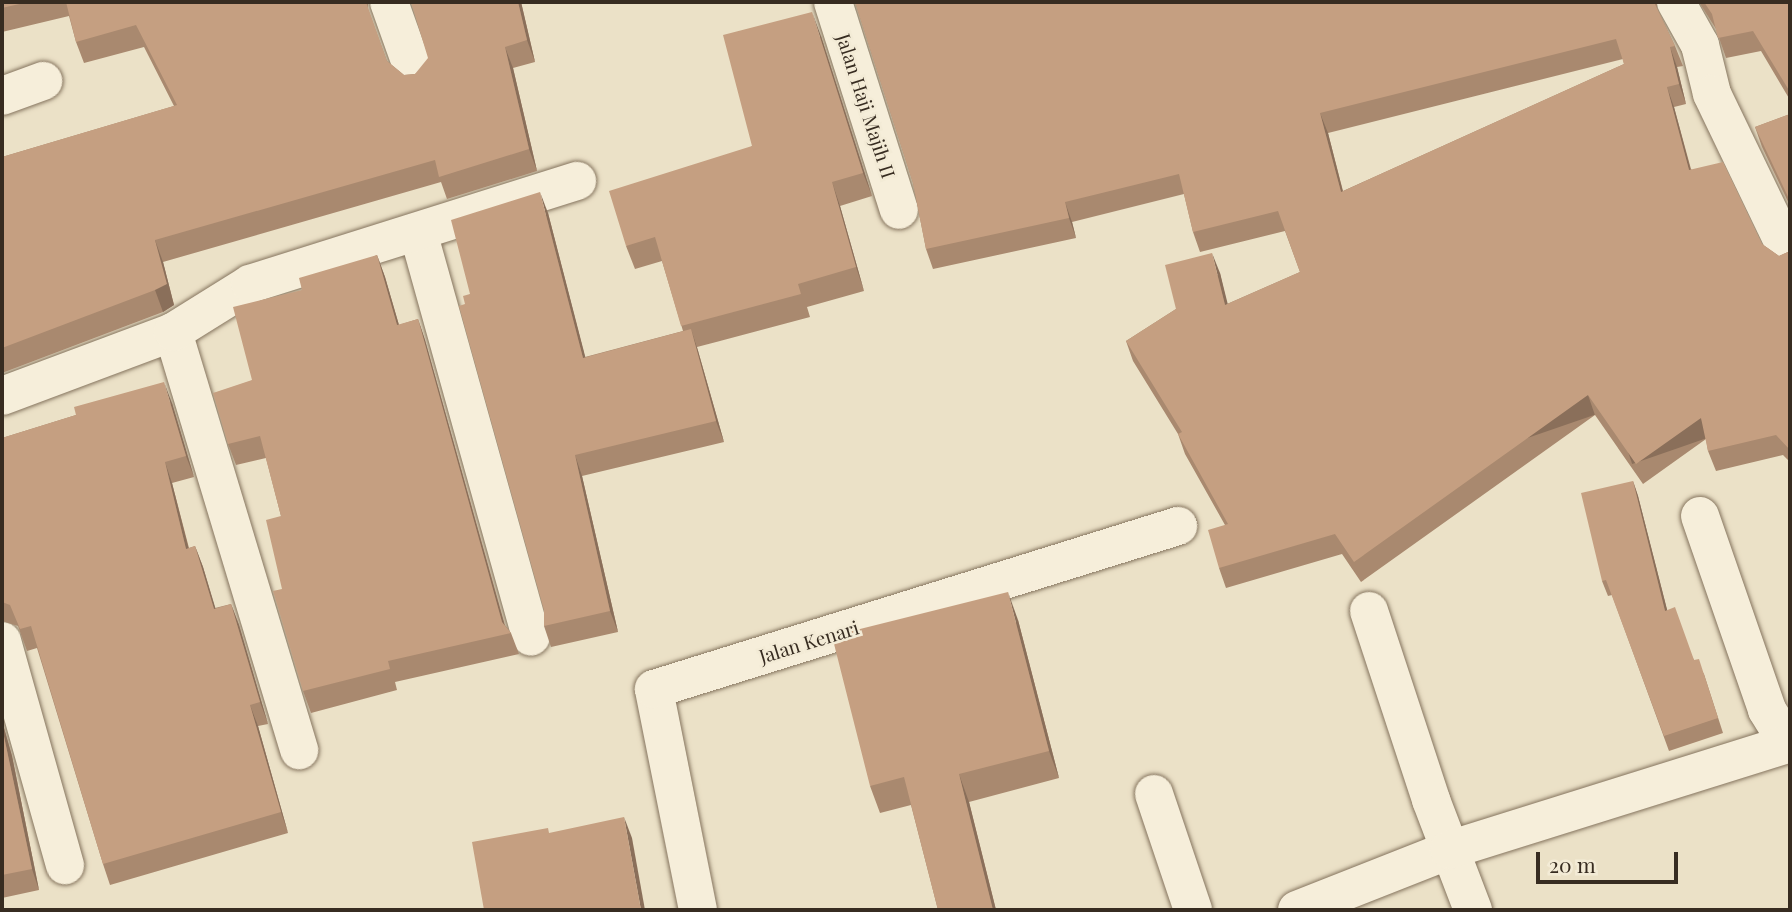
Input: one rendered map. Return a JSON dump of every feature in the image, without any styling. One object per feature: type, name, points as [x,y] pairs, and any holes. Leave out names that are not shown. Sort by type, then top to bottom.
[{"type":"street","points":[[389,2],[415,75]]},
{"type":"street","name":"Jalan Haji Majih II","points":[[832,2],[899,210]]},
{"type":"street","points":[[1676,2],[1700,46],[1712,94],[1788,254]]},
{"type":"street","points":[[2,96],[43,81]]},
{"type":"street","points":[[2,396],[173,332],[250,284],[577,181]]},
{"type":"street","points":[[418,232],[531,637]]},
{"type":"street","points":[[173,332],[299,750]]},
{"type":"street","points":[[1297,910],[1450,850],[1789,743],[1767,710],[1700,516]]},
{"type":"street","name":"Jalan Kenari","points":[[698,910],[654,690],[1178,526]]},
{"type":"street","points":[[1369,611],[1473,910]]},
{"type":"street","points":[[2,641],[65,864]]},
{"type":"street","points":[[1154,794],[1193,910]]},
{"type":"building","points":[[2,2],[28,2],[2,8]]},
{"type":"building","points":[[66,2],[366,2],[387,61],[404,75],[415,74],[428,58],[411,2],[518,2],[527,40],[505,47],[529,149],[439,177],[435,160],[155,240],[167,284],[2,348],[2,157],[177,105],[136,25],[76,42]]},
{"type":"building","points":[[855,2],[1654,2],[1675,46],[1670,47],[1679,84],[1667,87],[1689,170],[1723,162],[1762,244],[1779,256],[1790,251],[1790,450],[1776,435],[1708,451],[1701,418],[1636,464],[1588,395],[1354,562],[1335,534],[1219,568],[1208,530],[1228,524],[1178,434],[1182,432],[1126,341],[1176,309],[1165,265],[1212,253],[1225,305],[1300,272],[1278,211],[1193,232],[1179,174],[1065,202],[1069,218],[926,249],[913,183]],"holes":[[[1616,39],[1624,64],[1341,192],[1320,113]]]},
{"type":"building","points":[[1704,2],[1790,2],[1790,92],[1753,31],[1718,38],[1712,14]]},
{"type":"building","points":[[812,12],[863,173],[832,182],[856,267],[798,284],[801,294],[681,326],[655,237],[626,246],[609,191],[752,146],[723,35]]},
{"type":"building","points":[[1790,114],[1790,201],[1755,127]]},
{"type":"building","points":[[540,192],[583,358],[691,329],[716,421],[575,455],[610,611],[544,626],[544,610],[459,306],[465,304],[463,296],[470,294],[451,220]]},
{"type":"building","points":[[377,255],[397,325],[418,319],[502,622],[511,633],[388,661],[390,669],[303,691],[273,591],[282,589],[266,520],[281,516],[260,436],[228,444],[213,393],[252,380],[233,307],[302,290],[299,278]]},
{"type":"building","points":[[164,382],[186,456],[165,462],[186,549],[195,546],[214,609],[231,604],[260,702],[250,705],[281,812],[103,864],[31,626],[20,629],[10,605],[2,602],[2,438],[76,415],[74,407]]},
{"type":"building","points":[[1633,481],[1665,611],[1675,607],[1694,660],[1699,659],[1718,718],[1664,736],[1606,580],[1602,581],[1581,493]]},
{"type":"building","points":[[1008,592],[1049,751],[959,774],[993,910],[938,910],[904,777],[870,786],[832,636]]},
{"type":"building","points":[[2,727],[32,869],[2,875]]},
{"type":"building","points":[[624,817],[641,910],[484,910],[472,842],[548,828],[549,833]]}]
